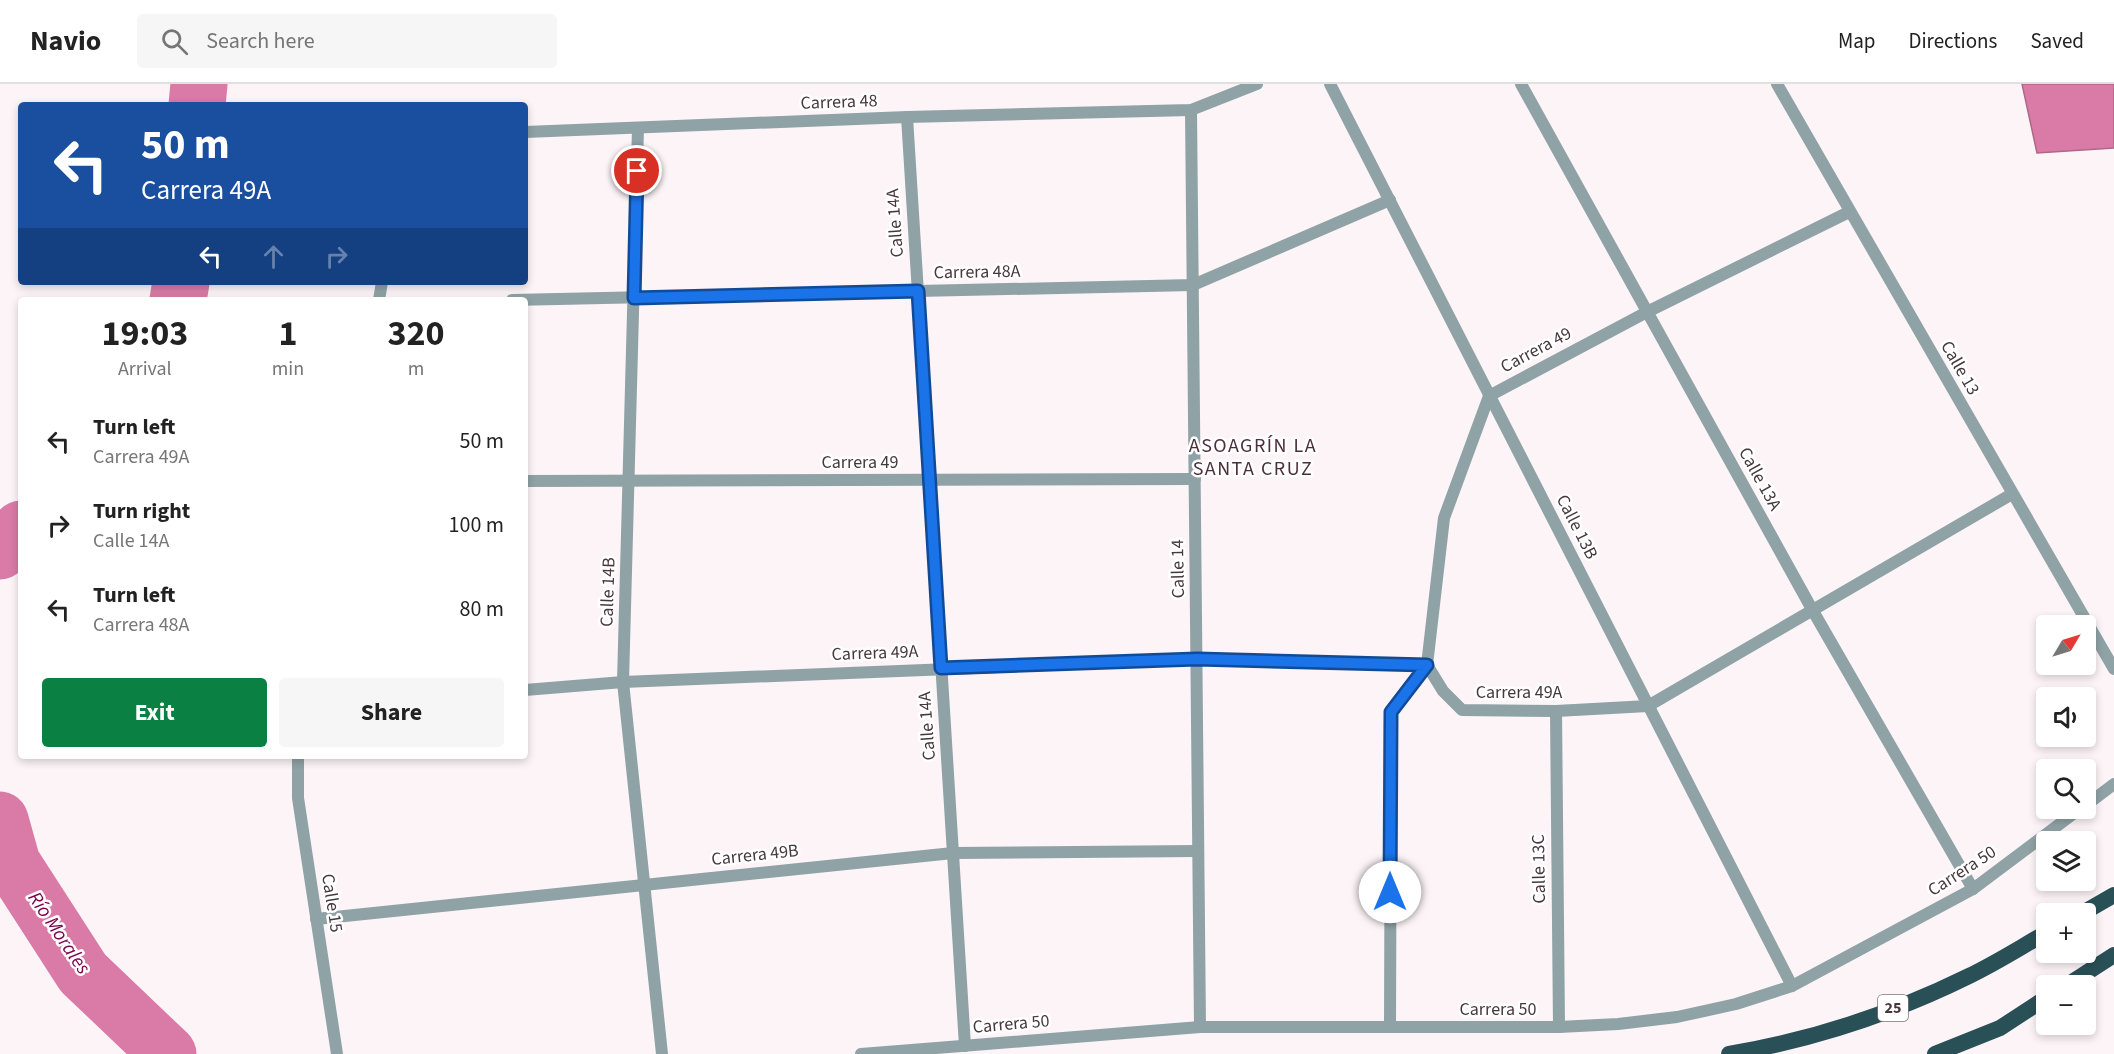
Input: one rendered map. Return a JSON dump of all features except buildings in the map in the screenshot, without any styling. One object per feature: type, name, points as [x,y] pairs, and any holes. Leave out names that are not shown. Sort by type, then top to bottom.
[{"type":"highway","points":[[2096,905],[2114,895]]},
{"type":"highway","name":"25","points":[[1729,1054],[1767,1048],[1864,1020],[1969,976],[2036,939]]},
{"type":"highway","points":[[2083,975],[2114,955]]},
{"type":"highway","points":[[1935,1054],[2000,1028],[2036,1005]]},
{"type":"street","name":"Carrera 48","points":[[528,132],[907,117],[1191,110],[1257,84]]},
{"type":"street","name":"Calle 13B","points":[[1330,84],[1792,986]]},
{"type":"street","name":"Calle 13A","points":[[1521,84],[1813,611],[1973,889]]},
{"type":"street","name":"Calle 13","points":[[1777,84],[2114,669]]},
{"type":"street","name":"Calle 14","points":[[1191,110],[1200,1027]]},
{"type":"street","name":"Calle 14A","points":[[907,117],[965,1046]]},
{"type":"street","name":"Calle 14B","points":[[638,128],[623,682],[662,1054]]},
{"type":"street","name":"Carrera 48A","points":[[528,300],[1193,285],[1390,200]]},
{"type":"street","name":"Carrera 49","points":[[1427,665],[1444,518],[1489,396],[1647,312],[1850,212]]},
{"type":"street","name":"Carrera 49","points":[[528,481],[1195,479]]},
{"type":"street","name":"Carrera 49A","points":[[528,690],[623,682],[1197,659],[1427,665],[1443,691],[1462,710],[1556,711],[1648,706],[2012,494]]},
{"type":"street","points":[[1390,1027],[1391,712],[1427,665]]},
{"type":"street","name":"Calle 13C","points":[[1556,711],[1559,1027]]},
{"type":"street","name":"Calle 15","points":[[298,759],[298,798],[337,1054]]},
{"type":"street","points":[[2096,798],[2114,784]]},
{"type":"street","name":"Carrera 50","points":[[861,1054],[1200,1027],[1559,1027],[1618,1024],[1677,1017],[1736,1004],[1792,986],[1973,889],[2066,819]]},
{"type":"street","name":"Carrera 49B","points":[[316,919],[953,853],[1198,851]]},
{"type":"shaded area","points":[[2022,84],[2114,84],[2114,148],[2037,153]]},
{"type":"waterway","name":"Río Morales","points":[[197,102],[199,84]]},
{"type":"waterway","name":"Río Morales","points":[[178,297],[180,285]]},
{"type":"waterway","name":"Río Morales","points":[[0,551],[18,532]]},
{"type":"waterway","name":"Río Morales","points":[[0,820],[12,863],[83,973],[168,1054]]},
{"type":"district","name":"ASOAGRÍN LA SANTA CRUZ","points":[[1253,458]]},
{"type":"route","points":[[637,171],[634,298],[918,291],[941,668],[1197,659],[1427,665],[1391,712],[1390,892]]}]
